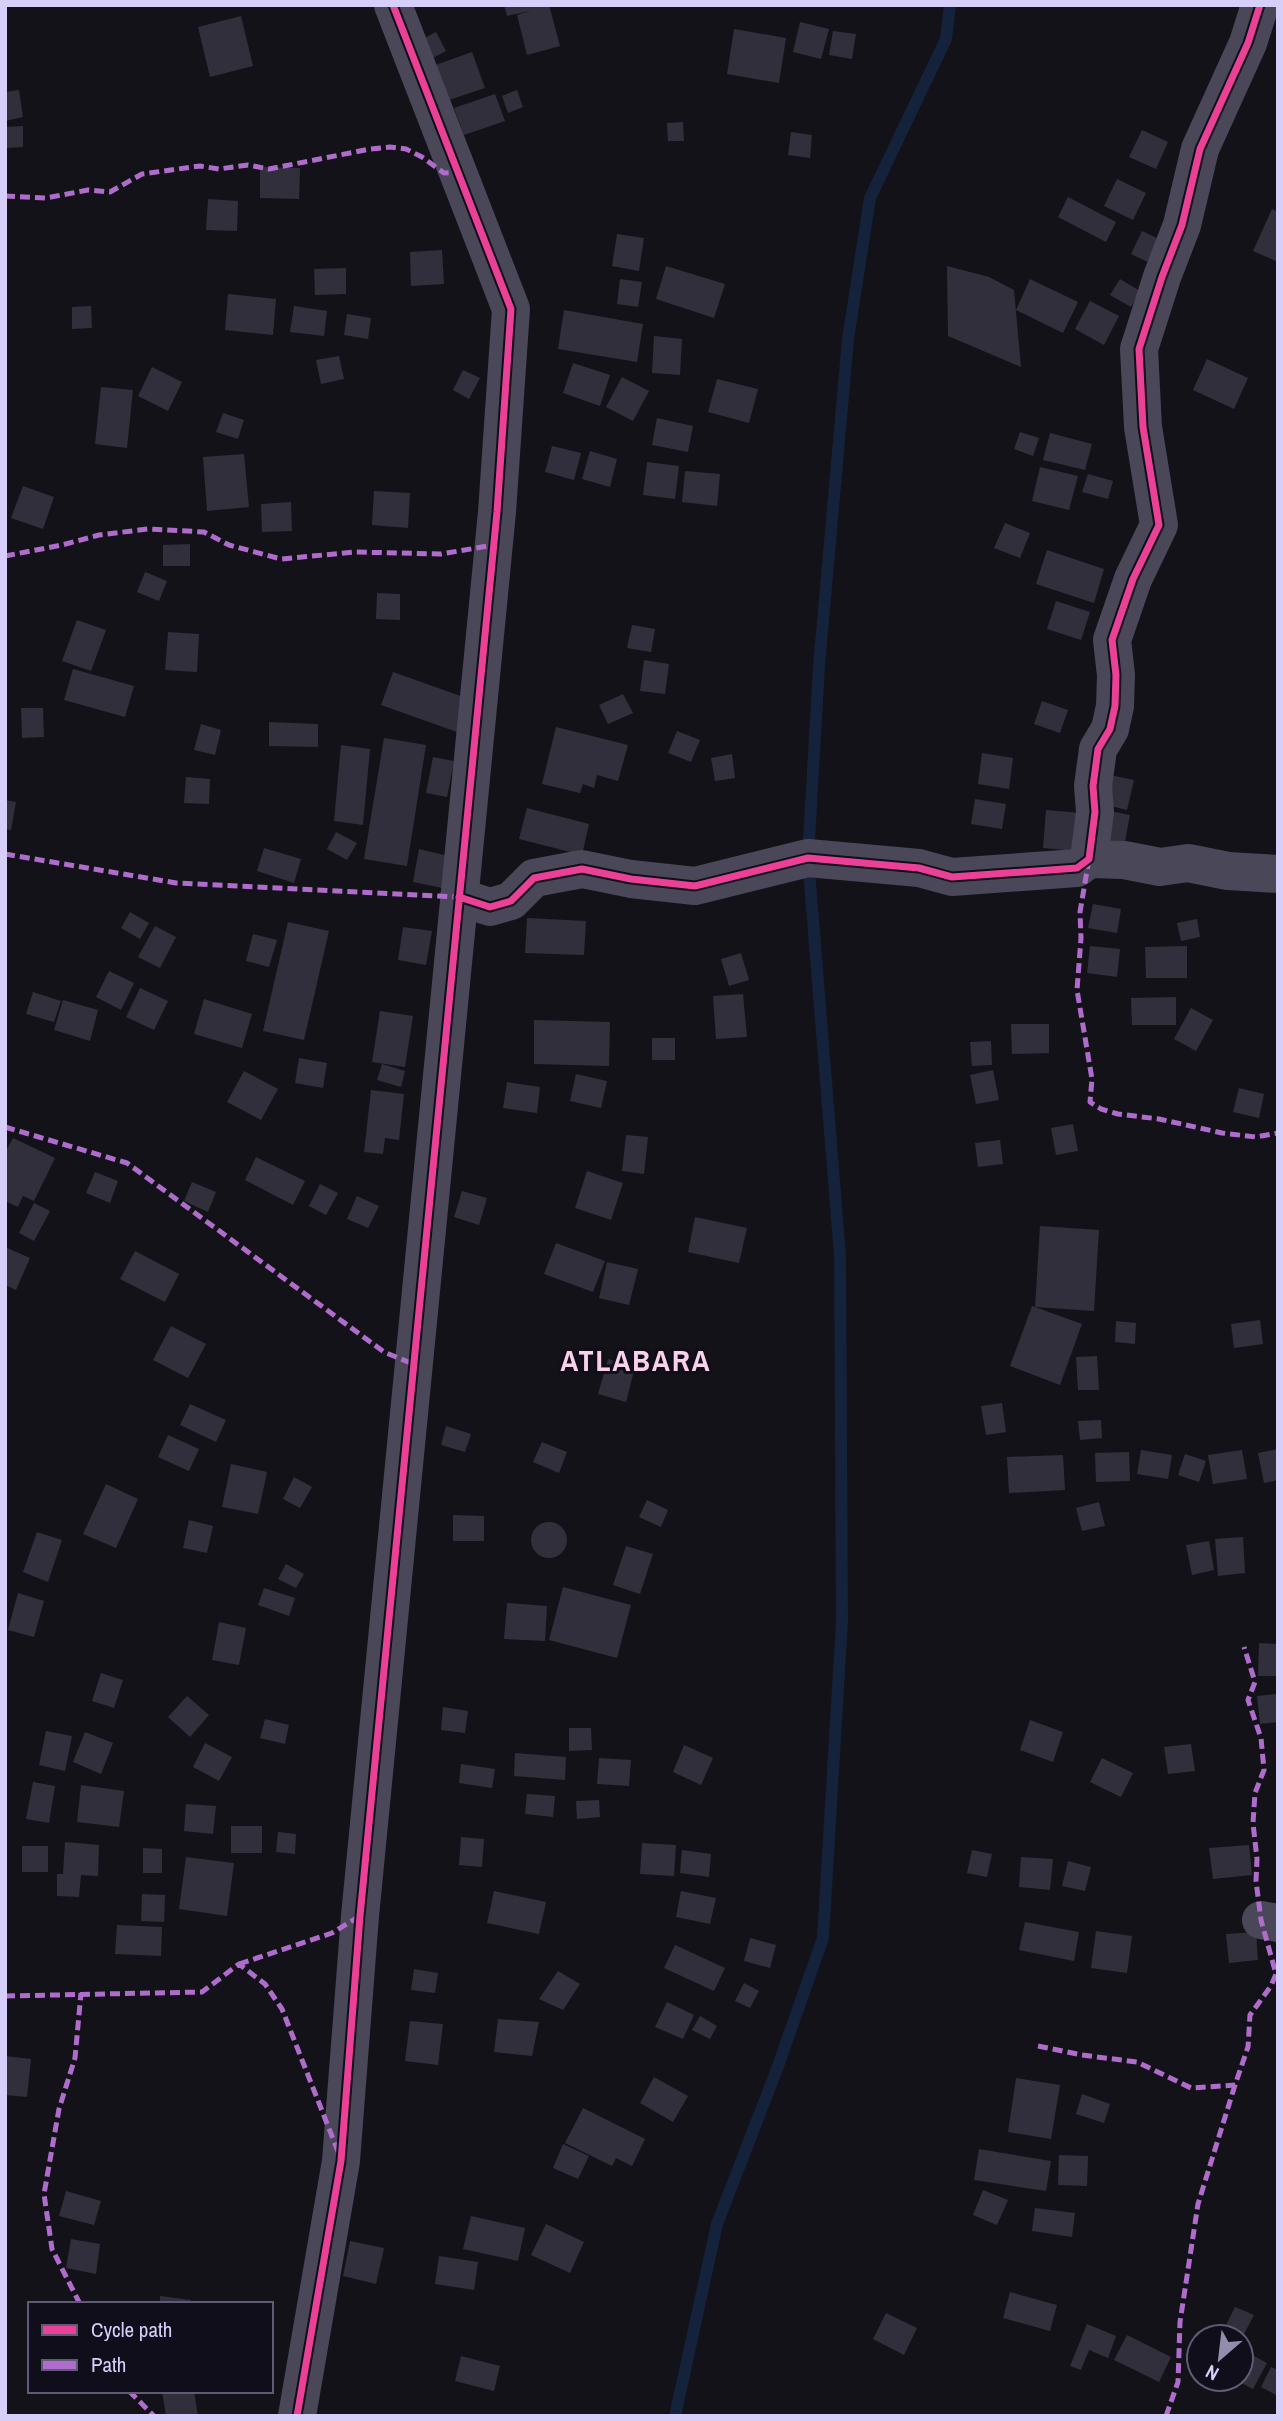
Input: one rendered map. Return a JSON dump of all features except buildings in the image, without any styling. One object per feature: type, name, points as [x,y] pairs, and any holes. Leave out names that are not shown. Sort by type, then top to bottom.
[{"type":"street","points":[[297,2416],[341,2161],[362,1902],[495,534],[511,309],[393,5]]},
{"type":"street","points":[[1089,859],[1096,813],[1093,786],[1098,749],[1110,729],[1115,706],[1116,675],[1112,640],[1133,579],[1159,525],[1143,427],[1139,349],[1182,225],[1200,149],[1248,43],[1260,5]]},
{"type":"street","points":[[459,897],[490,907],[511,901],[534,878],[583,869],[631,879],[695,886],[808,858],[919,869],[952,877],[1077,868],[1089,859],[1124,860],[1160,867],[1188,863],[1228,871],[1278,874]]},
{"type":"waterway","points":[[675,2416],[717,2224],[777,2069],[823,1938],[842,1621],[840,1256],[808,858],[819,666],[848,339],[870,198],[946,39],[950,5]]},
{"type":"marked path","points":[[5,196],[46,198],[88,190],[110,192],[142,174],[200,166],[219,169],[248,165],[269,169],[390,147],[406,149],[444,173],[458,172]]},
{"type":"marked path","points":[[5,556],[99,535],[148,529],[204,532],[229,545],[281,559],[355,552],[441,554],[494,545]]},
{"type":"marked path","points":[[5,854],[176,883],[459,897]]},
{"type":"marked path","points":[[1089,859],[1080,912],[1077,990],[1092,1079],[1090,1102],[1101,1109],[1118,1114],[1159,1119],[1222,1133],[1256,1137],[1278,1133]]},
{"type":"marked path","points":[[5,1127],[127,1163],[384,1352],[413,1364]]},
{"type":"marked path","points":[[1038,2046],[1137,2062],[1191,2088],[1235,2085],[1248,2047],[1250,2015],[1271,1986],[1276,1974],[1261,1920],[1256,1881],[1257,1859],[1253,1823],[1255,1793],[1264,1770],[1261,1738],[1248,1700],[1255,1682],[1244,1647]]},
{"type":"marked path","points":[[239,1964],[332,1933],[360,1916]]},
{"type":"marked path","points":[[5,1996],[202,1992],[239,1964],[265,1984],[282,2009],[339,2154]]},
{"type":"marked path","points":[[79,2302],[52,2249],[44,2194],[59,2109],[75,2058],[81,1993]]},
{"type":"marked path","points":[[1166,2416],[1178,2382],[1180,2322],[1198,2204],[1235,2085]]},
{"type":"marked path","points":[[131,2393],[154,2416]]},
{"type":"cycle path","points":[[297,2416],[341,2161],[360,1916],[497,512],[511,309],[393,5]]},
{"type":"cycle path","points":[[459,897],[490,907],[511,901],[534,878],[582,869],[631,879],[695,886],[808,858],[919,868],[952,877],[1077,868],[1089,859],[1095,812],[1093,786],[1098,749],[1110,729],[1115,706],[1116,675],[1112,640],[1133,579],[1159,525],[1143,427],[1139,349],[1182,225],[1200,149],[1248,43],[1260,5]]},
{"type":"district","name":"ATLABARA","points":[[636,1360]]}]
